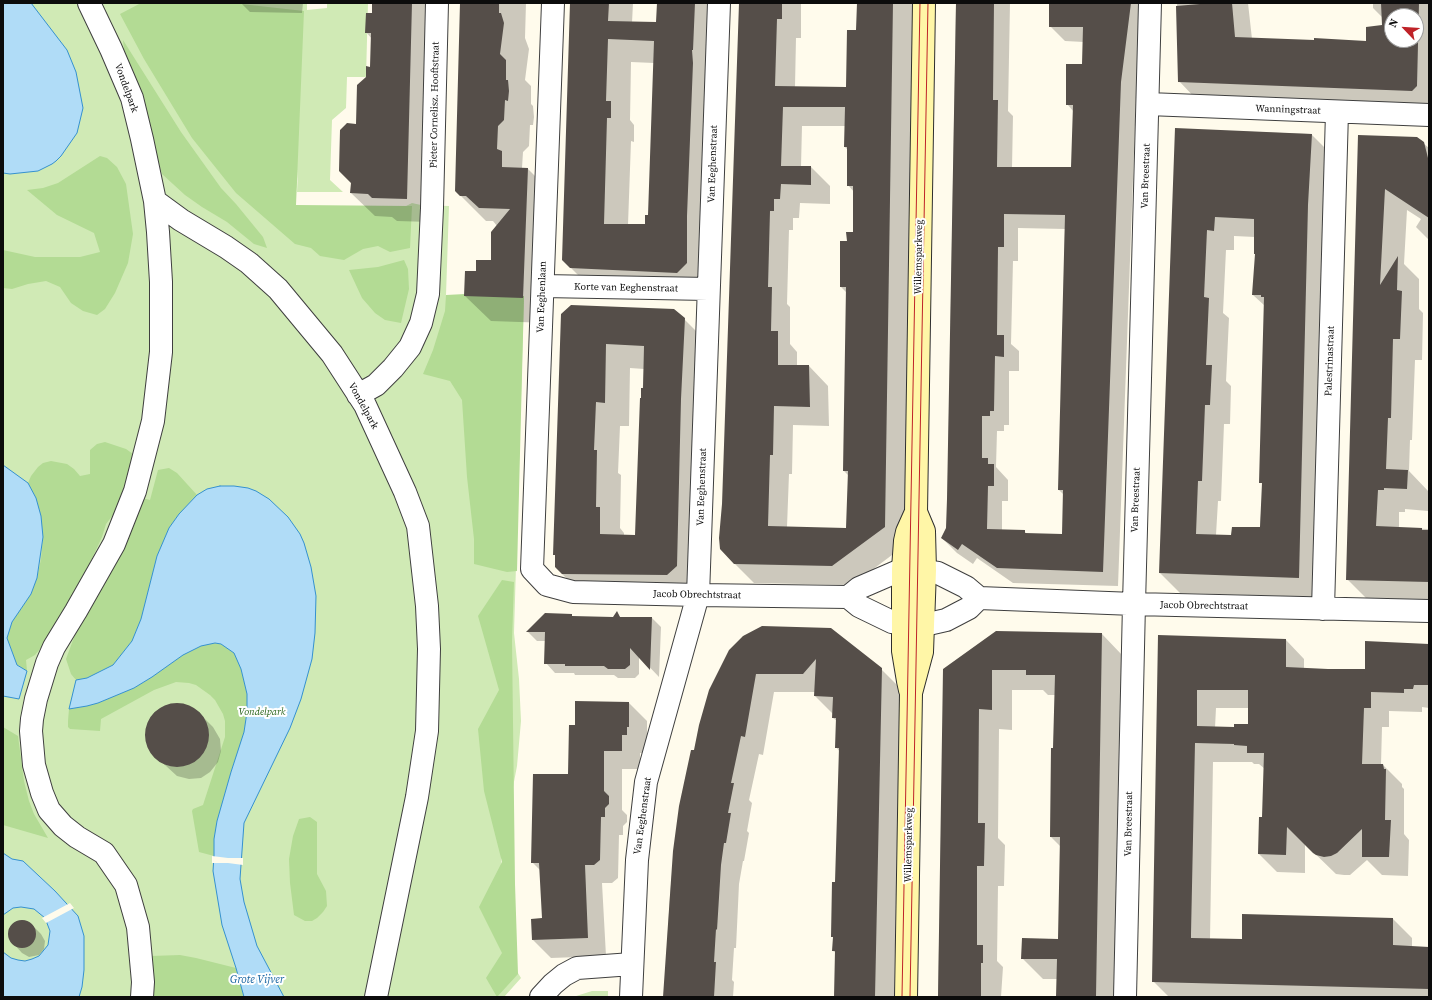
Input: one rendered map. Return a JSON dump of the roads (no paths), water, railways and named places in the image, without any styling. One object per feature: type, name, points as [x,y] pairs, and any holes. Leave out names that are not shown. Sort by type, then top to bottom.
[{"type":"street","name":"Vondelpark","points":[[89,3],[132,98],[155,201],[161,282],[161,352],[153,421],[135,491],[116,537],[80,605],[54,647],[47,663],[36,699],[31,731],[34,765],[42,793],[49,810],[63,826],[77,837],[104,853],[126,885],[138,927],[143,982],[142,997]]},
{"type":"street","name":"Pieter Cornelisz. Hooftstraat","points":[[358,395],[376,385],[394,368],[410,347],[421,323],[428,294],[438,3]]},
{"type":"street","name":"Van Eeghenlaan","points":[[547,585],[532,569],[553,3]]},
{"type":"street","name":"Van Eeghenstraat","points":[[631,997],[637,860],[646,782],[698,595],[719,3]]},
{"type":"street","name":"Willemsparkweg","points":[[906,997],[911,693],[922,652],[913,624],[903,569],[904,541],[916,512],[924,3]]},
{"type":"street","name":"Van Breestraat","points":[[1125,997],[1150,3]]},
{"type":"street","name":"Wanningstraat","points":[[1148,104],[1429,115]]},
{"type":"street","name":"Palestrinastraat","points":[[1323,609],[1337,112]]},
{"type":"street","name":"Vondelpark","points":[[155,201],[181,220],[226,247],[249,263],[278,290],[332,354],[365,405],[405,492],[418,526],[428,606],[429,649],[426,731],[415,811],[376,997]]},
{"type":"street","name":"Korte van Eeghenstraat","points":[[543,286],[708,289]]},
{"type":"street","name":"Willemsparkweg","points":[[913,624],[925,570],[924,531],[916,512]]},
{"type":"street","points":[[903,569],[925,570],[938,573],[966,587],[979,598],[969,608],[946,620],[913,624],[892,622],[859,606],[848,598],[859,588],[903,569]]},
{"type":"street","name":"Jacob Obrechtstraat","points":[[547,585],[573,592],[848,598]]},
{"type":"street","name":"Jacob Obrechtstraat","points":[[979,598],[1429,612]]},
{"type":"street","points":[[541,997],[564,975],[577,968],[632,964]]},
{"type":"water","points":[[3,3],[31,3],[67,50],[76,72],[83,108],[77,133],[56,161],[38,171],[10,174],[3,173]]},
{"type":"water","points":[[3,465],[28,483],[36,498],[41,516],[43,537],[37,578],[31,594],[12,622],[7,638],[17,665],[27,671],[19,699],[3,696]]},
{"type":"water","name":"Grote Vijver","points":[[220,486],[234,486],[256,491],[269,499],[288,517],[300,534],[304,543],[311,567],[316,596],[315,633],[312,659],[301,699],[290,728],[244,823],[240,879],[244,902],[257,946],[284,997],[244,997],[222,925],[213,871],[214,839],[217,821],[244,732],[247,712],[247,694],[241,669],[234,653],[221,644],[215,643],[201,646],[183,655],[134,688],[98,703],[69,709],[76,680],[87,678],[113,665],[132,641],[141,619],[157,556],[169,528],[179,514],[197,495],[207,489]]},
{"type":"water","points":[[3,853],[12,859],[23,861],[55,891],[78,916],[84,936],[84,970],[79,997],[3,997],[3,952],[11,958],[25,961],[39,956],[48,945],[50,931],[45,918],[34,909],[21,907],[13,908],[3,915]]},
{"type":"tram line","points":[[902,997],[920,3]]},
{"type":"tram line","points":[[910,997],[928,3]]}]
